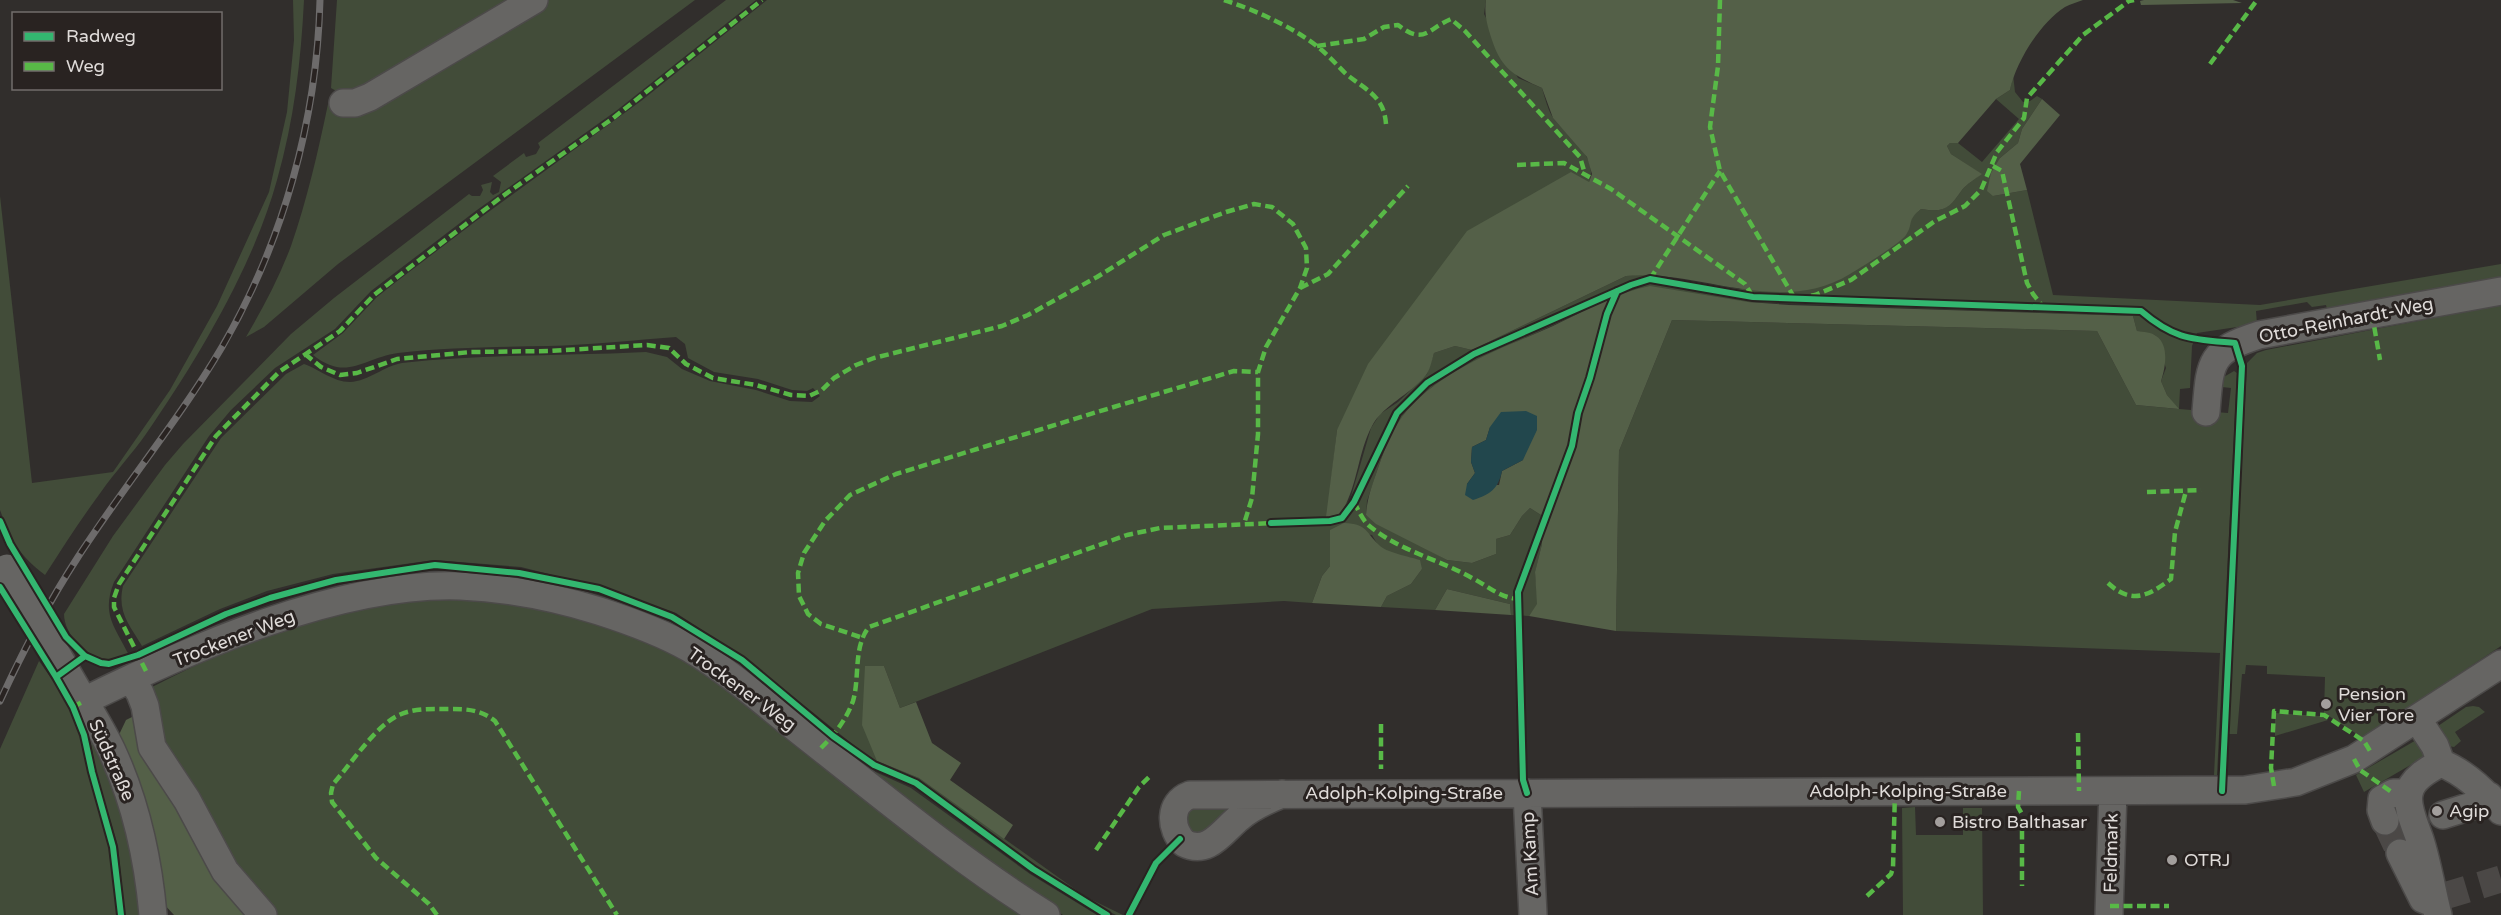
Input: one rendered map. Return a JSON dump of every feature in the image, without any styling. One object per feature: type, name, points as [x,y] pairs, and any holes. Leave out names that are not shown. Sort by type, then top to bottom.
[{"type":"street","points":[[344,103],[355,103],[370,97],[534,0]]},
{"type":"street","name":"Otto-Reinhardt-Weg","points":[[2206,411],[2209,378],[2219,353],[2235,343],[2259,335],[2501,291]]},
{"type":"street","name":"Südstraße","points":[[3,562],[111,749],[126,783],[140,830],[153,915]]},
{"type":"street","name":"Trockener Weg","points":[[84,701],[263,623],[370,595],[458,586],[509,590],[570,602],[639,624],[698,654],[727,674],[931,834],[1014,895],[1046,915]]},
{"type":"street","name":"Adolph-Kolping-Straße","points":[[1282,794],[2245,790],[2295,782],[2354,759],[2418,720],[2501,664]]},
{"type":"street","points":[[130,679],[145,706],[152,747],[188,800],[225,871],[263,915]]},
{"type":"street","points":[[2418,720],[2435,747],[2441,763]]},
{"type":"street","points":[[2400,853],[2423,899],[2438,904],[2428,819],[2408,801],[2412,784],[2430,768],[2441,763],[2451,767],[2495,804]]},
{"type":"street","name":"Feldmark","points":[[2109,915],[2113,791]]},
{"type":"street","name":"Am Kamp","points":[[1527,793],[1533,915]]},
{"type":"street","points":[[2385,821],[2380,805],[2382,800],[2392,793],[2409,793]]},
{"type":"street","points":[[2428,819],[2481,803],[2495,804]]},
{"type":"green space","points":[[293,0],[304,0],[299,68],[292,113],[277,180],[254,246],[222,312],[185,375],[146,434],[72,533],[45,575],[17,547],[0,510],[0,196],[32,483],[113,472],[170,390],[217,306],[269,192],[287,112],[294,40]]},
{"type":"green space","points":[[337,0],[523,0],[345,96],[331,88]]},
{"type":"green space","points":[[544,0],[695,0],[338,264],[264,327],[246,337],[270,293],[291,246],[312,176],[328,104],[344,113]]},
{"type":"green space","points":[[726,0],[756,0],[616,111],[477,210],[371,291],[335,329],[275,368],[231,410],[209,436],[114,582],[110,593],[109,612],[129,655],[106,659],[84,649],[68,629],[64,614],[113,536],[183,444],[291,334],[469,194],[480,196],[483,190],[481,185],[492,182],[490,192],[493,195],[499,192],[501,182],[493,176],[524,153],[526,157],[536,154],[540,147],[538,143]]},
{"type":"green space","points":[[767,0],[1486,0],[1484,14],[1518,78],[1542,88],[1552,116],[1580,148],[1590,164],[1589,182],[1337,430],[1327,517],[1350,500],[1371,428],[1380,414],[1398,402],[1427,374],[1434,353],[1455,346],[1472,350],[1626,276],[1645,274],[1739,289],[1911,217],[1921,209],[1946,208],[1964,188],[1981,174],[1951,154],[1947,146],[1950,143],[1958,143],[1982,162],[2019,119],[1996,99],[2010,90],[2013,74],[2015,92],[2023,102],[2030,101],[2037,96],[2042,99],[2022,129],[2018,143],[2000,158],[1993,196],[2027,190],[2053,295],[2260,305],[2501,264],[2501,282],[2328,313],[2326,305],[2312,307],[2307,302],[2256,311],[2257,324],[2197,333],[2192,346],[2190,388],[2180,389],[2179,409],[2228,413],[2231,388],[2222,387],[2222,378],[2234,371],[2237,373],[2217,775],[2214,775],[2220,653],[1616,631],[1619,451],[1672,320],[2097,331],[2136,405],[2178,409],[2167,395],[2161,381],[2166,368],[2155,335],[2137,331],[2133,316],[1748,302],[1608,300],[1479,359],[1432,387],[1402,418],[1382,456],[1367,501],[1366,515],[1447,560],[1472,563],[1496,554],[1496,539],[1510,535],[1530,508],[1541,515],[1542,544],[1535,573],[1538,604],[1529,616],[1511,615],[1510,604],[1447,589],[1435,610],[1381,607],[1387,596],[1411,584],[1422,569],[1379,547],[1372,535],[1330,530],[1330,566],[1322,576],[1312,603],[1284,601],[1152,609],[900,708],[884,666],[877,761],[919,778],[1086,897],[1123,915],[1116,915],[1084,899],[917,781],[876,763],[745,658],[676,613],[600,587],[521,567],[434,560],[333,574],[267,591],[220,609],[142,646],[123,611],[123,586],[221,438],[286,374],[304,364],[332,378],[350,382],[364,379],[402,363],[493,357],[646,352],[667,357],[682,369],[710,381],[756,390],[790,401],[812,402],[820,396],[813,388],[807,391],[792,390],[758,379],[714,372],[688,358],[685,344],[676,337],[580,345],[417,351],[398,353],[346,368],[325,363],[313,355],[343,333],[377,297],[396,282],[641,101]]},
{"type":"green space","points":[[1486,0],[2083,0],[2065,7],[2047,23],[2023,56],[2010,90],[1996,99],[1958,143],[1950,143],[1947,146],[1951,154],[1982,174],[1966,186],[1946,208],[1921,209],[1916,213],[1903,239],[1889,249],[1850,274],[1823,286],[1796,291],[1768,292],[1682,279],[1626,276],[1472,350],[1455,346],[1434,353],[1426,375],[1383,412],[1372,426],[1346,504],[1340,514],[1326,517],[1337,430],[1368,364],[1467,231],[1571,172],[1589,182],[1592,174],[1587,157],[1553,118],[1542,88],[1509,70],[1499,57],[1487,23]]},
{"type":"green space","points":[[2233,0],[2242,3],[2141,5],[2140,1]]},
{"type":"green space","points":[[2042,99],[2060,115],[2020,164],[2027,190],[1993,196],[1987,191],[1991,173],[2000,158],[2018,143],[2022,129]]},
{"type":"green space","points":[[1650,286],[1748,302],[1789,305],[2133,316],[2137,331],[2154,335],[2163,345],[2165,364],[2161,381],[2167,395],[2179,409],[2136,405],[2097,331],[1672,320],[1619,451],[1616,631],[1529,616],[1537,604],[1535,572],[1542,544],[1541,515],[1530,508],[1510,535],[1496,539],[1496,554],[1472,563],[1447,560],[1376,524],[1366,515],[1373,482],[1394,429],[1402,417],[1433,386],[1471,362],[1600,303]],"holes":[[[1490,427],[1523,460],[1502,471],[1499,485],[1467,484],[1475,473],[1471,462],[1472,447],[1486,440]]]},
{"type":"green space","points":[[2501,305],[2501,646],[2363,738],[2324,713],[2325,677],[2267,674],[2267,666],[2246,665],[2245,674],[2242,674],[2237,734],[2228,734],[2247,363],[2257,353],[2266,350]]},
{"type":"green space","points":[[1344,523],[1362,527],[1382,548],[1420,560],[1422,569],[1411,584],[1387,596],[1381,607],[1312,603],[1322,576],[1330,566],[1330,530]]},
{"type":"green space","points":[[1447,589],[1510,604],[1511,615],[1435,610]]},
{"type":"green space","points":[[416,599],[509,600],[635,633],[685,656],[1029,915],[271,915],[171,768],[144,691],[233,648],[302,622],[337,613]]},
{"type":"green space","points":[[39,661],[64,696],[81,736],[110,848],[118,915],[0,915],[0,749]]},
{"type":"green space","points":[[865,666],[884,666],[900,708],[916,702],[932,743],[961,763],[950,780],[1013,825],[1004,839],[919,778],[877,761],[862,725]]},
{"type":"green space","points":[[2473,706],[2485,712],[2455,732],[2461,741],[2454,747],[2448,746],[2438,726],[2466,707]]},
{"type":"green space","points":[[2275,713],[2320,716],[2328,720],[2275,736]]},
{"type":"green space","points":[[134,716],[252,915],[174,915],[162,902],[117,739],[126,720]]},
{"type":"green space","points":[[2418,739],[2426,756],[2364,792],[2356,775]]},
{"type":"green space","points":[[94,740],[117,786],[144,915],[125,915],[118,846],[96,772],[91,744]]},
{"type":"green space","points":[[871,770],[911,788],[1030,874],[1097,915],[1063,915],[1018,887]]},
{"type":"green space","points":[[1191,807],[1225,808],[1226,815],[1208,835],[1190,835],[1184,814]]},
{"type":"green space","points":[[1915,807],[1916,835],[1963,835],[1963,808],[1982,808],[1983,915],[1903,915],[1902,808]]},
{"type":"water","points":[[1526,411],[1537,416],[1537,430],[1523,460],[1502,471],[1496,487],[1489,493],[1473,500],[1465,495],[1467,484],[1475,473],[1471,462],[1472,447],[1486,440],[1490,427],[1501,412]]},
{"type":"tunnel","points":[[2385,821],[2400,853]]},
{"type":"tunnel","points":[[2441,897],[2501,879]]},
{"type":"railway","points":[[0,701],[56,592],[205,374],[244,307],[263,266],[293,180],[304,135],[312,90],[320,0]]},
{"type":"marked path","points":[[146,671],[114,607],[114,598],[119,584],[216,436],[279,372],[340,331],[374,295],[500,198],[612,119],[762,0]]},
{"type":"marked path","points":[[1224,0],[1273,20],[1318,47],[1345,73],[1372,94],[1382,106],[1386,124]]},
{"type":"marked path","points":[[1720,0],[1718,66],[1710,127],[1720,171],[1795,299],[1815,295],[1851,280],[1935,221],[1965,206],[1981,190],[1997,152],[2024,118],[2027,98],[2083,35],[2129,1],[2134,0]]},
{"type":"marked path","points":[[2210,64],[2257,0]]},
{"type":"marked path","points":[[1317,46],[1364,39],[1384,27],[1398,25],[1414,34],[1425,34],[1451,19],[1465,31],[1580,157],[1585,174]]},
{"type":"marked path","points":[[1517,165],[1564,163],[1611,189],[1745,284],[1753,297]]},
{"type":"marked path","points":[[1993,166],[2002,171],[2027,283],[2044,308]]},
{"type":"marked path","points":[[1650,279],[1720,171]]},
{"type":"marked path","points":[[1300,288],[1328,274],[1408,186]]},
{"type":"marked path","points":[[305,354],[321,367],[340,375],[357,373],[397,359],[471,352],[550,351],[647,345],[669,348],[686,364],[713,378],[756,385],[791,395],[809,396],[822,390],[834,378],[856,365],[874,358],[1002,326],[1028,315],[1097,277],[1164,235],[1254,204],[1272,207],[1293,224],[1306,248],[1307,268],[1300,288],[1266,347],[1258,372],[1258,434],[1252,498],[1244,524]]},
{"type":"marked path","points":[[2372,314],[2380,360]]},
{"type":"marked path","points":[[860,637],[821,624],[808,614],[799,596],[798,573],[804,553],[825,521],[850,495],[896,474],[1097,412],[1234,371],[1258,372]]},
{"type":"marked path","points":[[2147,492],[2201,490]]},
{"type":"marked path","points":[[2108,583],[2125,594],[2140,596],[2155,590],[2171,579],[2175,532],[2186,491]]},
{"type":"marked path","points":[[1354,502],[1366,523],[1383,536],[1460,572],[1499,594],[1517,599]]},
{"type":"marked path","points":[[821,748],[840,726],[853,701],[859,653],[869,627],[1127,535],[1160,528],[1275,523]]},
{"type":"marked path","points":[[73,707],[84,701]]},
{"type":"marked path","points":[[437,915],[429,904],[376,858],[332,802],[331,793],[333,784],[363,747],[388,722],[403,713],[428,709],[472,710],[495,721],[617,915]]},
{"type":"marked path","points":[[2274,786],[2271,768],[2274,711],[2324,715],[2364,741],[2370,751]]},
{"type":"marked path","points":[[1381,724],[1381,769]]},
{"type":"marked path","points":[[2078,733],[2079,791]]},
{"type":"marked path","points":[[2354,759],[2360,770],[2393,793]]},
{"type":"marked path","points":[[1096,850],[1139,787],[1150,776]]},
{"type":"marked path","points":[[1867,896],[1891,874],[1893,868],[1895,791]]},
{"type":"marked path","points":[[2019,791],[2018,807],[2022,814],[2022,886]]},
{"type":"marked path","points":[[2110,906],[2169,906]]},
{"type":"cycle path","points":[[1271,523],[1330,521],[1342,518],[1354,502],[1397,413],[1427,383],[1474,354],[1631,285],[1650,279],[1753,297],[2141,311],[2174,333],[2195,339],[2235,343],[2242,366],[2222,791]]},
{"type":"cycle path","points":[[1527,793],[1523,780],[1518,592],[1572,446],[1578,413],[1607,314],[1617,291]]},
{"type":"cycle path","points":[[0,521],[10,544],[66,637],[85,656],[109,664],[138,655],[226,614],[270,598],[336,580],[435,565],[519,573],[599,589],[672,617],[742,660],[833,736],[874,765],[916,783],[1033,869],[1107,915]]},
{"type":"cycle path","points":[[0,587],[56,677]]},
{"type":"cycle path","points":[[85,656],[56,677],[73,707],[84,735],[113,847],[121,915]]},
{"type":"cycle path","points":[[1129,915],[1156,863],[1180,839]]},
{"type":"place","name":"Pension Vier Tore","points":[[2326,704]]},
{"type":"place","name":"Agip","points":[[2437,811]]},
{"type":"place","name":"Bistro Balthasar","points":[[1940,822]]},
{"type":"place","name":"OTRJ","points":[[2172,860]]}]
